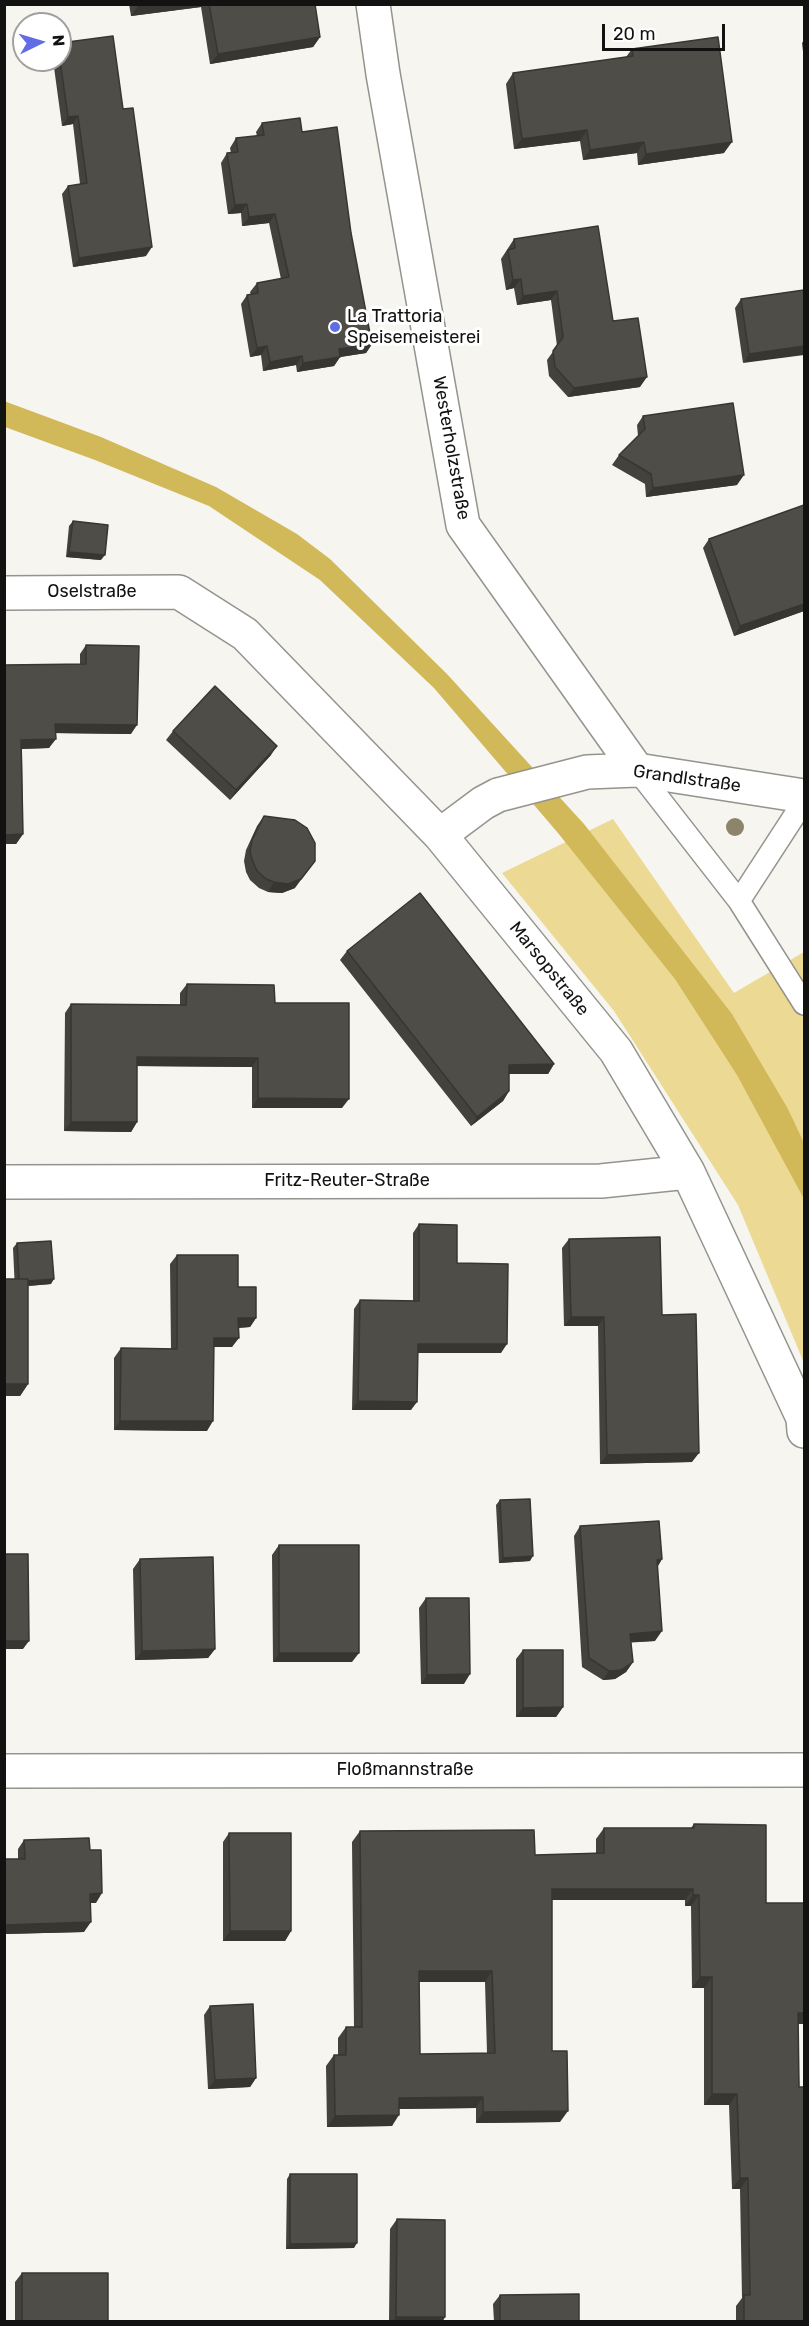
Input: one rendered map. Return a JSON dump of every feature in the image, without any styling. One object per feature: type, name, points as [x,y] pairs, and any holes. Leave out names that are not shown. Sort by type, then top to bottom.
[{"type":"street","name":"Westerholzstraße","points":[[373,4],[382,74],[463,525],[637,770]]},
{"type":"street","name":"Oselstraße","points":[[4,593],[179,592]]},
{"type":"street","name":"Marsopstraße","points":[[179,592],[244,633],[440,835],[616,1051],[688,1172],[803,1418],[804,1431]]},
{"type":"street","name":"Grandlstraße","points":[[440,835],[483,803],[498,795],[587,772],[637,770],[804,796]]},
{"type":"street","name":"Fritz-Reuter-Straße","points":[[4,1182],[601,1181],[688,1172]]},
{"type":"street","name":"Floßmannstraße","points":[[4,1771],[804,1770]]},
{"type":"lane","points":[[637,770],[739,900],[804,1004]]},
{"type":"lane","points":[[739,900],[804,801]]},
{"type":"shaded area","points":[[4,401],[101,437],[216,487],[297,534],[330,559],[447,674],[584,824],[732,1014],[788,1109],[804,1143],[804,1199],[737,1075],[675,979],[558,833],[434,688],[320,580],[209,506],[5,427]]},
{"type":"shaded area","points":[[613,819],[734,993],[804,952],[804,1363],[738,1205],[614,1011],[502,873]]},
{"type":"building","points":[[209,4],[315,4],[320,37],[218,54]]},
{"type":"building","points":[[113,36],[123,109],[133,108],[152,247],[79,258],[68,186],[87,183],[78,116],[68,117],[62,72],[72,72],[72,41]]},
{"type":"building","points":[[718,37],[732,142],[646,154],[644,142],[590,150],[587,130],[522,139],[513,73],[633,56],[632,49]]},
{"type":"building","points":[[300,118],[302,132],[337,127],[351,233],[372,344],[339,349],[340,357],[303,363],[302,356],[270,362],[267,346],[257,348],[247,295],[258,293],[257,283],[289,277],[275,214],[249,217],[247,204],[235,205],[227,153],[238,152],[236,138],[264,135],[262,123]]},
{"type":"building","points":[[598,226],[613,321],[638,318],[647,377],[574,388],[555,367],[553,351],[563,337],[557,291],[523,296],[521,279],[513,280],[508,250],[515,248],[514,239]]},
{"type":"building","points":[[804,290],[804,346],[749,354],[741,299]]},
{"type":"building","points":[[733,403],[744,475],[653,488],[651,474],[619,455],[645,429],[643,416]]},
{"type":"building","points":[[804,505],[804,604],[740,626],[709,539]]},
{"type":"building","points":[[73,521],[108,525],[105,555],[69,552]]},
{"type":"building","points":[[86,645],[139,646],[137,725],[55,724],[56,739],[21,740],[23,834],[4,835],[4,665],[86,664]]},
{"type":"building","points":[[215,686],[277,746],[236,790],[173,731]]},
{"type":"building","points":[[264,816],[295,820],[307,828],[315,843],[315,861],[301,879],[288,884],[274,882],[266,879],[257,871],[250,852],[252,840]]},
{"type":"building","points":[[420,893],[554,1064],[509,1065],[509,1091],[477,1117],[347,951]]},
{"type":"building","points":[[187,984],[274,985],[275,1003],[349,1003],[349,1099],[258,1098],[258,1058],[137,1057],[137,1122],[71,1122],[71,1004],[186,1005]]},
{"type":"building","points":[[419,1224],[457,1225],[457,1263],[508,1264],[507,1344],[418,1344],[417,1402],[358,1401],[360,1300],[419,1301]]},
{"type":"building","points":[[660,1237],[662,1315],[696,1314],[699,1453],[607,1455],[604,1317],[571,1317],[569,1239]]},
{"type":"building","points":[[51,1241],[54,1279],[28,1281],[28,1279],[19,1279],[17,1243]]},
{"type":"building","points":[[177,1255],[238,1255],[238,1287],[256,1287],[256,1318],[238,1318],[239,1338],[214,1338],[213,1421],[120,1421],[121,1348],[177,1349]]},
{"type":"building","points":[[4,1279],[28,1279],[28,1384],[4,1384]]},
{"type":"building","points":[[530,1499],[533,1556],[503,1558],[500,1500]]},
{"type":"building","points":[[659,1521],[662,1559],[657,1560],[662,1631],[630,1634],[633,1662],[621,1670],[609,1671],[589,1658],[580,1526]]},
{"type":"building","points":[[279,1545],[359,1545],[359,1653],[279,1653]]},
{"type":"building","points":[[4,1554],[28,1554],[29,1641],[4,1641]]},
{"type":"building","points":[[213,1557],[215,1649],[142,1651],[140,1559]]},
{"type":"building","points":[[426,1598],[469,1598],[470,1674],[427,1675]]},
{"type":"building","points":[[523,1650],[563,1650],[563,1707],[523,1708]]},
{"type":"building","points":[[694,1824],[766,1825],[766,1903],[804,1903],[804,2013],[798,2013],[799,2087],[804,2087],[804,2322],[744,2322],[744,2295],[750,2295],[748,2178],[740,2178],[737,2094],[712,2094],[712,1977],[700,1977],[699,1895],[693,1895],[693,1889],[552,1889],[552,2051],[567,2051],[568,2111],[483,2112],[483,2097],[399,2098],[399,2115],[335,2116],[334,2055],[346,2055],[346,2027],[362,2027],[360,1831],[534,1830],[535,1855],[604,1853],[604,1828],[694,1828]],"holes":[[[419,1971],[492,1971],[495,2053],[420,2054]]]},
{"type":"building","points":[[229,1833],[291,1833],[291,1931],[230,1931]]},
{"type":"building","points":[[89,1838],[90,1850],[101,1850],[102,1893],[90,1894],[91,1922],[4,1925],[4,1859],[25,1859],[24,1840]]},
{"type":"building","points":[[253,2004],[256,2078],[215,2080],[210,2006]]},
{"type":"building","points":[[290,2174],[357,2174],[357,2243],[290,2244]]},
{"type":"building","points":[[397,2219],[445,2220],[445,2317],[396,2317]]},
{"type":"building","points":[[22,2273],[108,2273],[108,2322],[22,2322]]},
{"type":"building","points":[[579,2294],[579,2322],[500,2322],[500,2295]]},
{"type":"place","name":"La Trattoria Speisemeisterei","points":[[335,327]]}]
